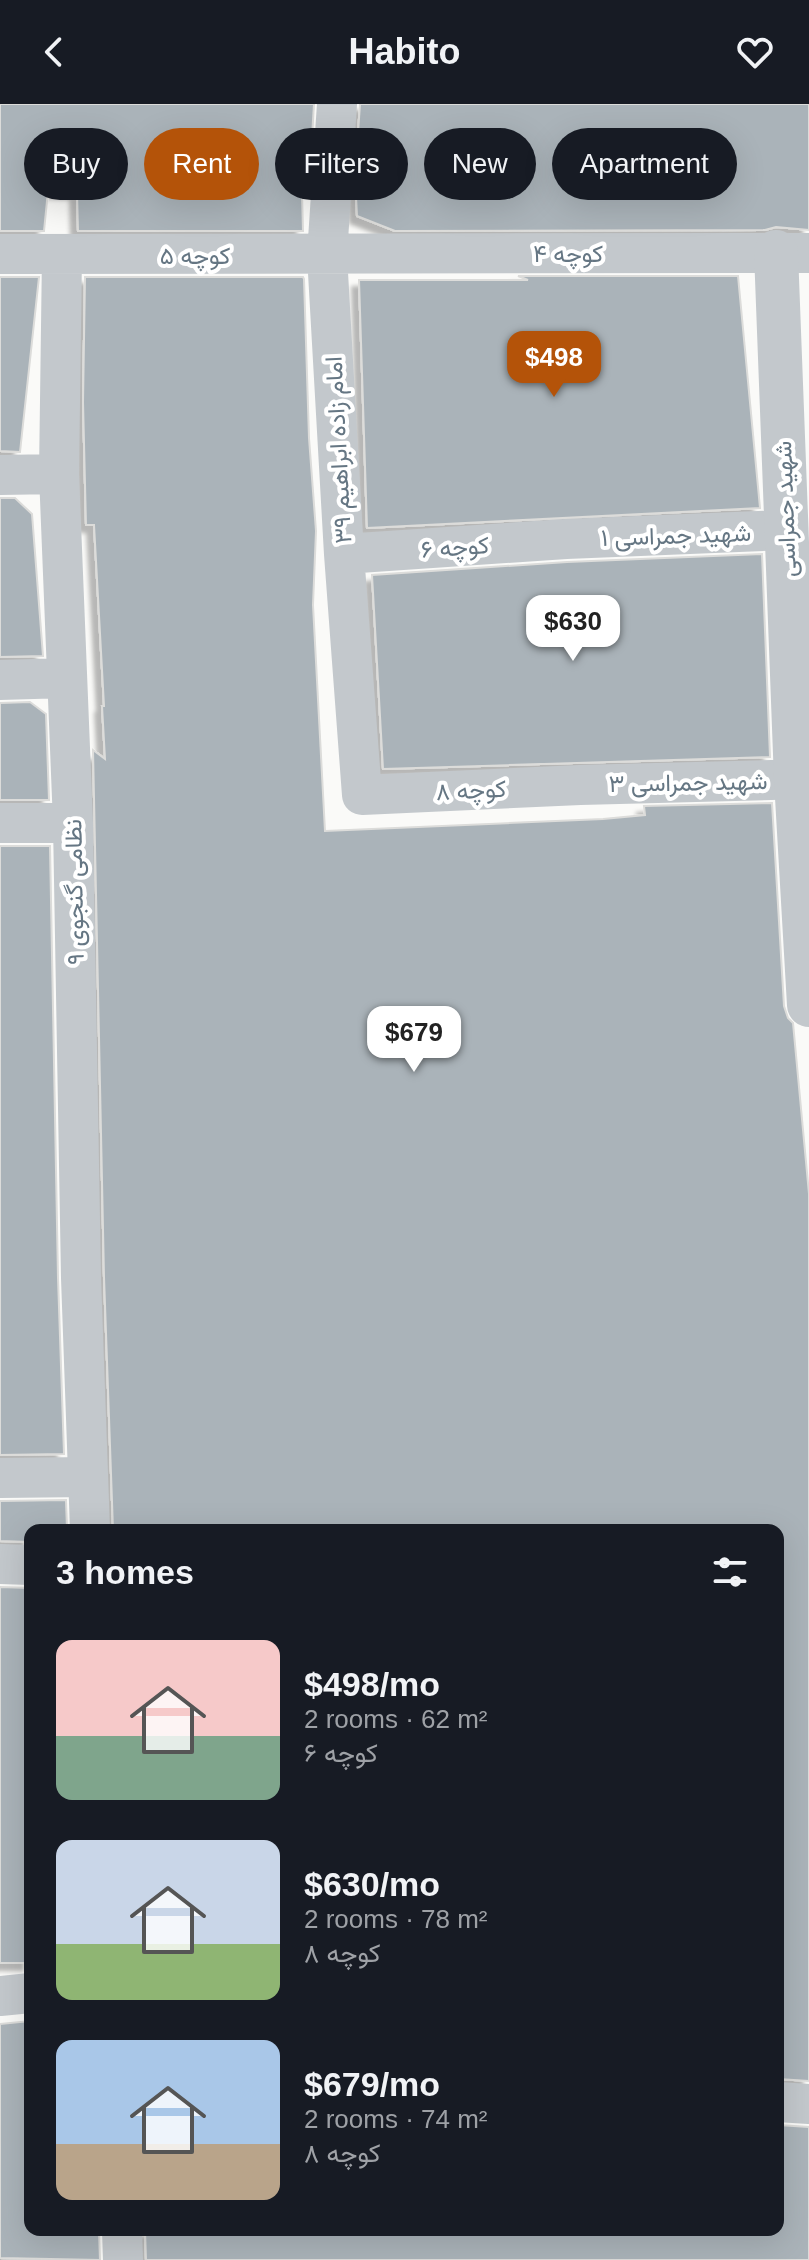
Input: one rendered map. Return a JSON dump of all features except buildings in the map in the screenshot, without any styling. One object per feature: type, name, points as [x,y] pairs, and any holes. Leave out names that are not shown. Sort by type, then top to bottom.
[{"type":"street","name":"امام زاده ابراهیم ۳۹","points":[[337,104],[327,255],[362,795]]},
{"type":"street","name":"کوچه ۴","points":[[327,255],[792,252]]},
{"type":"street","name":"شهید جمراسی","points":[[792,252],[785,530],[802,780],[809,1005]]},
{"type":"street","points":[[0,254],[62,254]]},
{"type":"street","name":"کوچه ۵","points":[[62,254],[327,255]]},
{"type":"street","name":"نظامی گنجوی ۹","points":[[62,254],[59,474],[73,823],[81,1263],[90,1524]]},
{"type":"street","points":[[0,475],[59,474]]},
{"type":"street","name":"شهید جمراسی ۱","points":[[566,539],[785,530]]},
{"type":"street","name":"کوچه ۶","points":[[344,554],[566,539]]},
{"type":"street","points":[[0,680],[67,678]]},
{"type":"street","name":"شهید جمراسی ۳","points":[[580,785],[802,780]]},
{"type":"street","name":"کوچه ۸","points":[[362,795],[580,785]]},
{"type":"street","points":[[0,823],[73,823]]},
{"type":"street","points":[[0,1478],[88,1477]]},
{"type":"street","points":[[0,1564],[24,1565]]},
{"type":"street","points":[[0,1996],[24,1994]]},
{"type":"street","points":[[784,2102],[809,2104]]},
{"type":"street","points":[[122,2236],[123,2260]]}]
